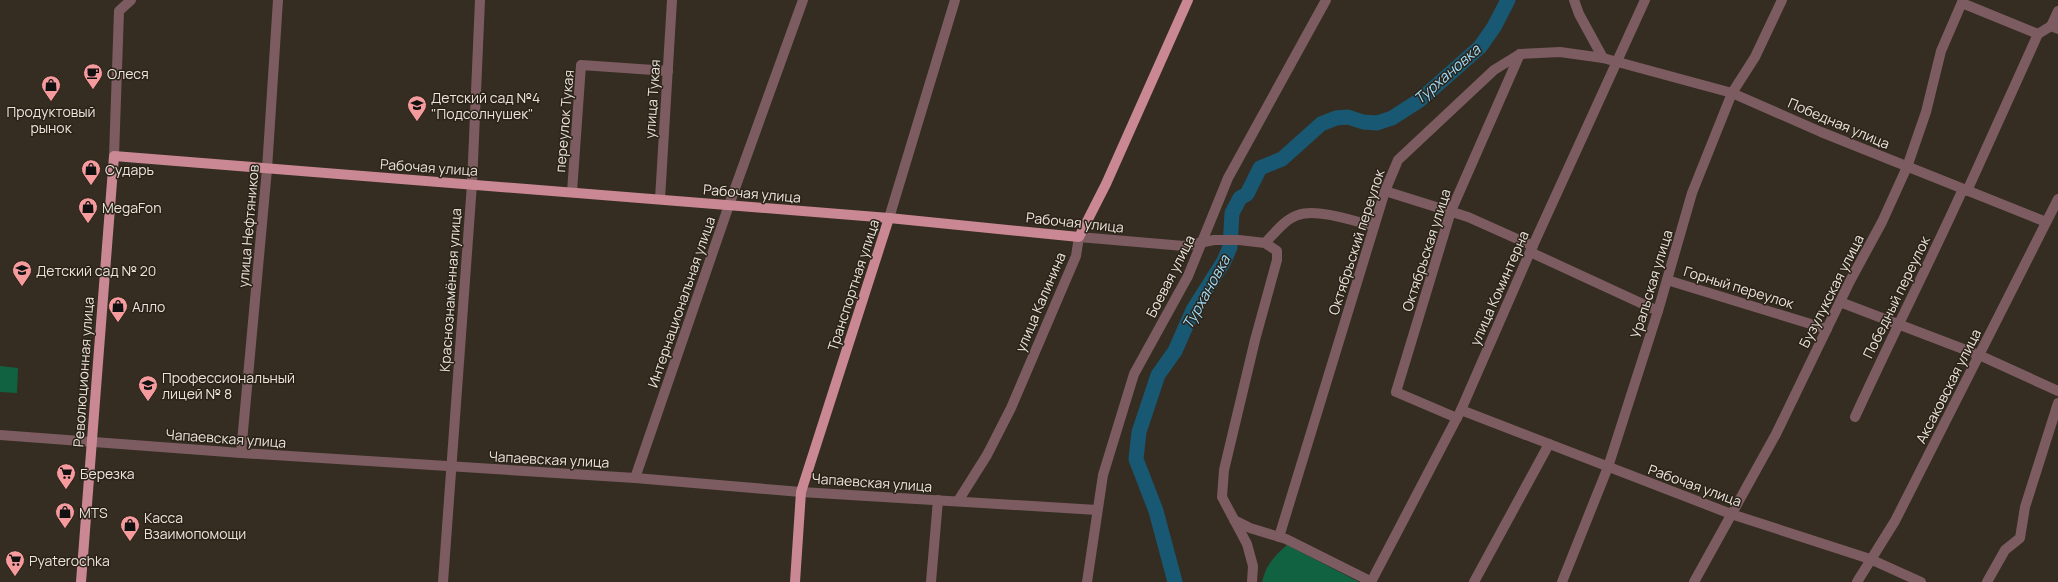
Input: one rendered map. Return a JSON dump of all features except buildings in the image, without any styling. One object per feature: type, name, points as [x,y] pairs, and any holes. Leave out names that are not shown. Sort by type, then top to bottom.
[{"type":"main road","name":"улица Калинина","points":[[1079,237],[1106,184],[1188,0]]},
{"type":"main road","name":"Рабочая улица","points":[[114,156],[889,218],[1079,237]]},
{"type":"main road","name":"Революционная улица","points":[[81,582],[114,156]]},
{"type":"main road","name":"Транспортная улица","points":[[795,582],[801,492],[889,218]]},
{"type":"street","name":"Революционная улица","points":[[114,156],[120,11],[130,0]]},
{"type":"street","name":"улица Нефтяников","points":[[241,453],[267,169],[278,0]]},
{"type":"street","name":"Краснознамённая улица","points":[[443,582],[450,467],[472,184],[480,0]]},
{"type":"street","name":"улица Тукая","points":[[660,200],[672,0]]},
{"type":"street","name":"Интернациональная улица","points":[[635,478],[729,205],[803,0]]},
{"type":"street","name":"Транспортная улица","points":[[889,218],[955,0]]},
{"type":"street","name":"Боевая улица","points":[[1088,582],[1097,510],[1110,445],[1134,374],[1188,276],[1228,178],[1326,0]]},
{"type":"street","points":[[1574,0],[1579,14],[1603,58]]},
{"type":"street","name":"улица Коминтерна","points":[[1371,582],[1459,414],[1531,249],[1645,0]]},
{"type":"street","name":"Уральская улица","points":[[1562,582],[1608,467],[1658,311],[1692,193],[1732,93],[1755,57],[1782,0]]},
{"type":"street","points":[[1963,1],[2038,34],[2055,27],[2058,11]]},
{"type":"street","name":"Бузулукская улица","points":[[1694,582],[1776,434],[1826,329],[1882,222],[1907,167],[1926,112],[1941,51],[1963,1]]},
{"type":"street","name":"Победный переулок","points":[[1855,417],[1897,324],[1965,190],[2038,34]]},
{"type":"street","name":"Октябрьский переулок","points":[[1279,537],[1385,191],[1398,160],[1494,70],[1520,54],[1560,52],[1603,58],[1617,62]]},
{"type":"street","name":"Октябрьская улица","points":[[1396,392],[1451,211],[1520,54]]},
{"type":"street","name":"Победная улица","points":[[1617,62],[1732,93],[1907,167],[2046,222]]},
{"type":"street","name":"переулок Тукая","points":[[572,192],[581,65],[668,72]]},
{"type":"street","points":[[1385,191],[1468,217],[1658,311]]},
{"type":"street","name":"Аксаковская улица","points":[[1858,582],[1870,559],[1895,521],[2058,199]]},
{"type":"street","points":[[1252,582],[1253,566],[1247,544],[1222,497],[1224,470],[1254,340],[1277,260],[1277,252],[1265,243],[1284,223],[1297,215],[1309,213],[1327,215],[1374,226]]},
{"type":"street","name":"Рабочая улица","points":[[1079,237],[1184,246],[1214,240],[1239,240],[1265,243]]},
{"type":"street","name":"улица Калинина","points":[[958,501],[987,456],[1011,408],[1076,256],[1079,237]]},
{"type":"street","name":"Горный переулок","points":[[1667,280],[1826,329]]},
{"type":"street","points":[[1840,302],[1979,355],[2058,391]]},
{"type":"street","name":"Рабочая улица","points":[[1396,392],[1549,444],[1731,514],[1870,559],[1921,582]]},
{"type":"street","points":[[1987,582],[2005,550],[2020,538],[2025,507],[2058,403]]},
{"type":"street","name":"Чапаевская улица","points":[[0,435],[92,443],[635,478],[801,492],[1097,510]]},
{"type":"street","points":[[1474,582],[1549,444]]},
{"type":"street","points":[[931,582],[938,500]]},
{"type":"street","points":[[1234,520],[1250,528],[1279,537],[1371,582]]},
{"type":"green space","points":[[0,366],[18,368],[17,393],[0,392]]},
{"type":"green space","points":[[1287,545],[1359,582],[1262,582],[1271,561]]},
{"type":"waterway","name":"Турхановка","points":[[1175,582],[1156,511],[1136,459],[1139,432],[1158,375],[1175,351],[1193,310],[1224,261],[1230,247],[1232,213],[1240,198],[1247,194],[1260,168],[1282,159],[1321,124],[1336,118],[1348,117],[1363,122],[1377,123],[1392,118],[1420,100],[1480,47],[1494,27],[1508,0]]},
{"type":"place","name":"Олеся","points":[[93,90]]},
{"type":"place","name":"Продуктовый рынок","points":[[51,102]]},
{"type":"place","name":"Детский сад №4 \"Подсолнушек\"","points":[[417,122]]},
{"type":"place","name":"Сударь","points":[[91,186]]},
{"type":"place","name":"MegaFon","points":[[88,224]]},
{"type":"place","name":"Детский сад № 20","points":[[22,287]]},
{"type":"place","name":"Алло","points":[[118,323]]},
{"type":"place","name":"Профессиональный лицей № 8","points":[[148,402]]},
{"type":"place","name":"Березка","points":[[66,490]]},
{"type":"place","name":"MTS","points":[[65,529]]},
{"type":"place","name":"Касса Взаимопомощи","points":[[130,542]]},
{"type":"place","name":"Pyaterochka","points":[[15,577]]}]
